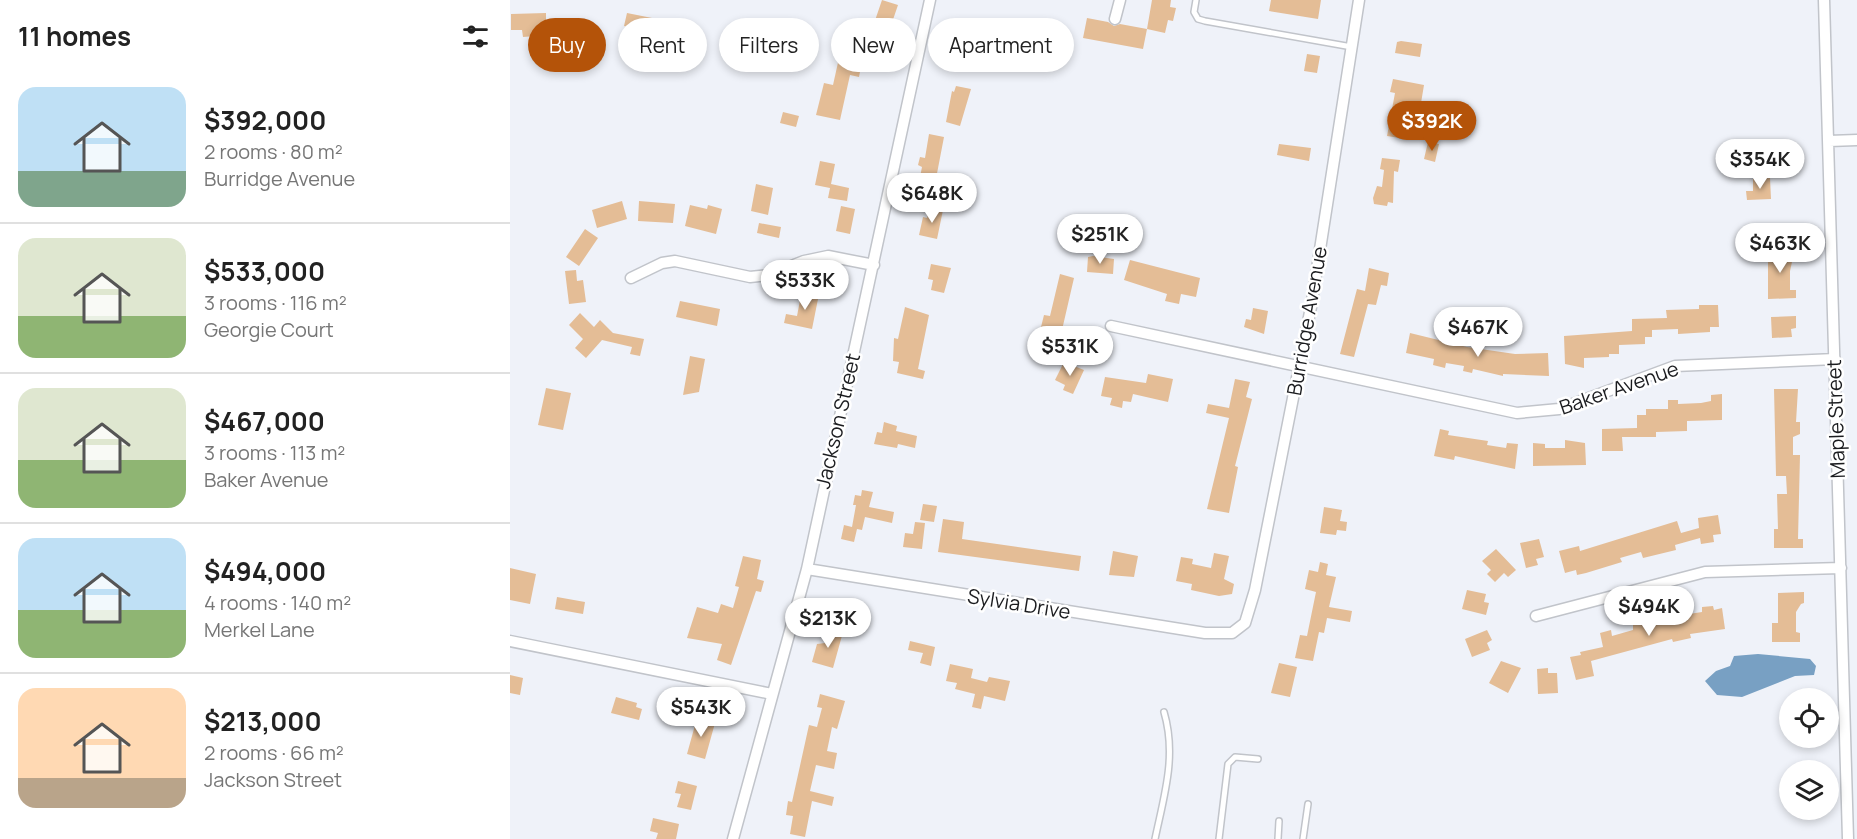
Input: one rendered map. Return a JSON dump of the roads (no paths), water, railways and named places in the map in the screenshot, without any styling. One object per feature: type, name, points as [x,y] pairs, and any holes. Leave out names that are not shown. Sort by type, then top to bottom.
[{"type":"street","name":"Jackson Street","points":[[733,839],[807,568],[930,0]]},
{"type":"street","points":[[1115,19],[1120,0]]},
{"type":"street","name":"Burridge Avenue","points":[[1232,633],[1245,623],[1255,590],[1299,368],[1359,0]]},
{"type":"street","name":"Maple Street","points":[[1824,0],[1848,839]]},
{"type":"street","points":[[1829,141],[1857,140]]},
{"type":"street","points":[[630,278],[662,263],[675,261],[750,277],[769,275],[804,261],[828,256],[874,265]]},
{"type":"street","name":"Baker Avenue","points":[[1111,326],[1504,411],[1534,412],[1577,403],[1675,366],[1835,359]]},
{"type":"street","name":"Sylvia Drive","points":[[807,568],[1205,633],[1232,633]]},
{"type":"street","points":[[1536,616],[1705,573],[1841,568]]},
{"type":"street","points":[[510,641],[772,694]]},
{"type":"lane","points":[[1196,0],[1194,12],[1198,19],[1352,47]]},
{"type":"lane","points":[[1155,839],[1171,762],[1170,731],[1164,712]]},
{"type":"lane","points":[[1219,839],[1228,764],[1235,757],[1258,759]]},
{"type":"lane","points":[[1303,839],[1308,804]]},
{"type":"lane","points":[[1278,839],[1279,821]]},
{"type":"water","points":[[1758,654],[1810,659],[1816,666],[1814,675],[1795,676],[1742,697],[1717,695],[1705,681],[1716,671],[1730,666],[1734,656]]}]
